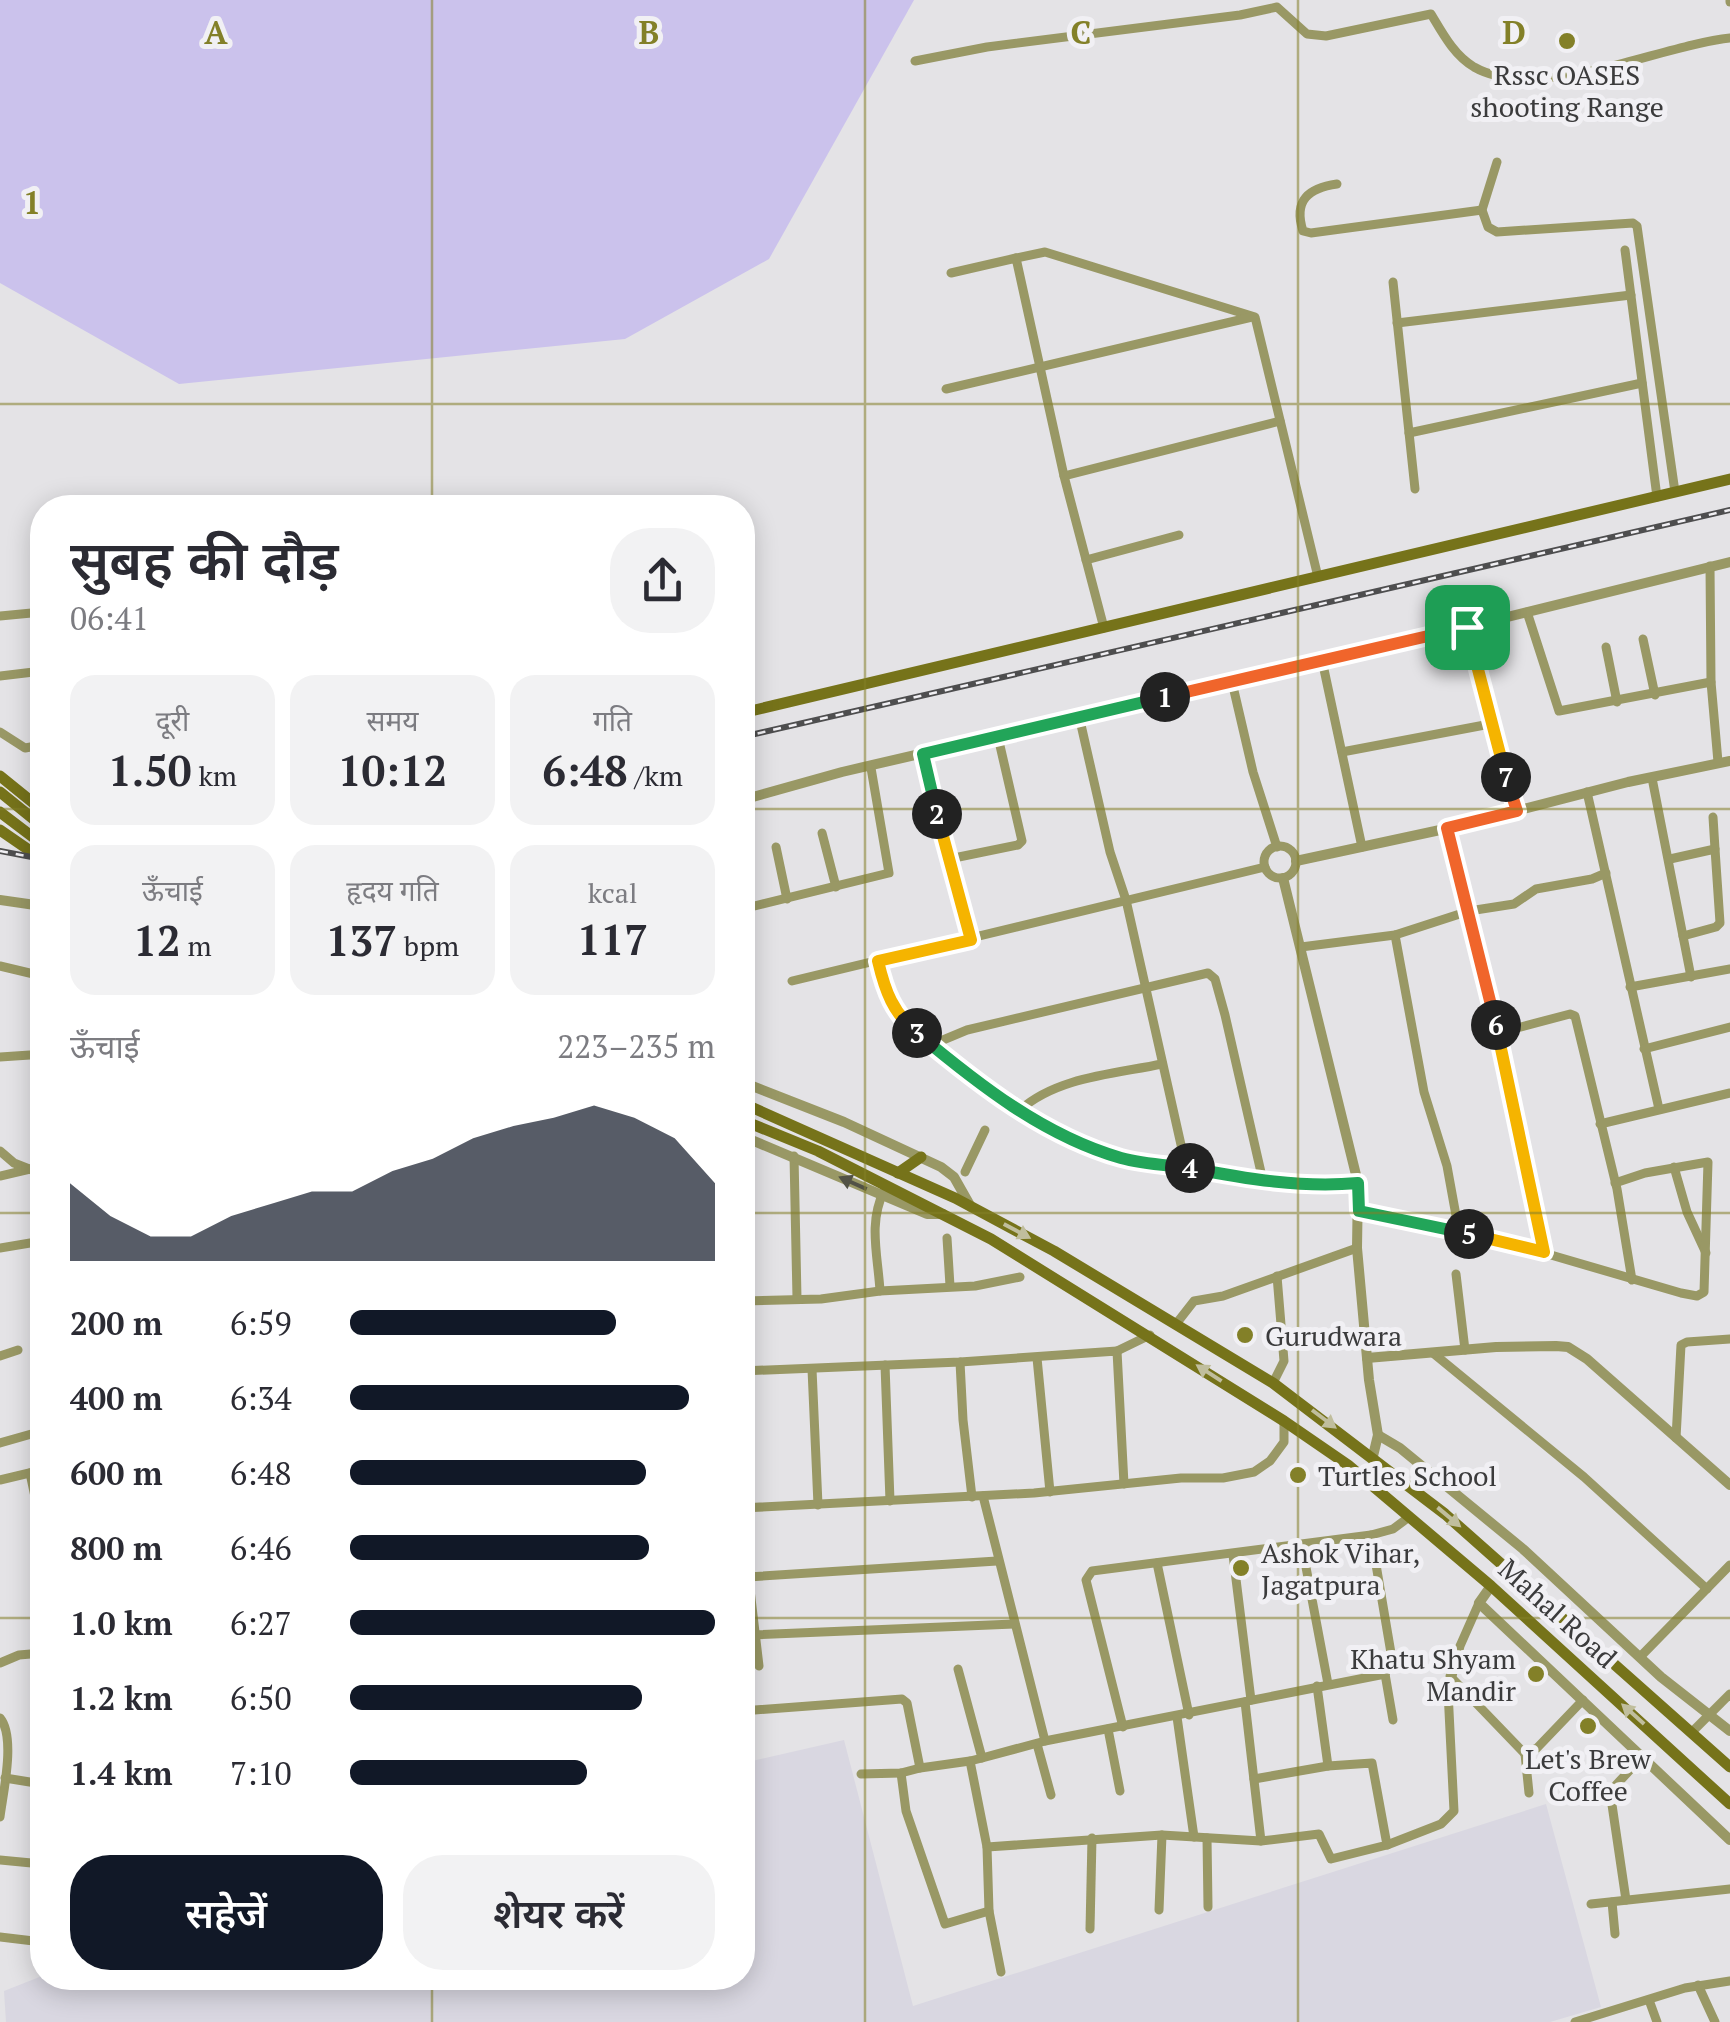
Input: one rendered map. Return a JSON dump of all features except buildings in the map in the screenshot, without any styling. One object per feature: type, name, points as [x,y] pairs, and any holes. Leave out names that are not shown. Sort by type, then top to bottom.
[{"type":"main road","points":[[755,711],[1730,480]]},
{"type":"main road","points":[[0,776],[30,800]]},
{"type":"main road","points":[[0,792],[30,816]]},
{"type":"main road","points":[[0,812],[30,833]]},
{"type":"main road","points":[[0,832],[30,851]]},
{"type":"main road","name":"Mahal Road","points":[[755,1109],[971,1207],[1054,1251],[1273,1383],[1446,1514],[1730,1767]]},
{"type":"main road","name":"Mahal Road","points":[[755,1125],[818,1151],[884,1190],[944,1214],[1039,1267],[1348,1465],[1491,1586],[1730,1804]]},
{"type":"main road","points":[[898,1172],[921,1157]]},
{"type":"street","points":[[1436,0],[1432,14],[1448,43],[1472,66],[1500,78],[1576,73],[1730,38]]},
{"type":"street","points":[[915,61],[988,47],[1277,7],[1307,34],[1326,36],[1432,14]]},
{"type":"street","points":[[1497,162],[1482,210],[1488,227],[1497,232],[1634,223],[1636,226],[1675,492]]},
{"type":"street","points":[[1337,184],[1314,188],[1307,194],[1301,223],[1304,231],[1311,234],[1482,210]]},
{"type":"street","points":[[1625,250],[1658,497]]},
{"type":"street","points":[[951,274],[1044,252],[1254,316]]},
{"type":"street","points":[[1016,258],[1064,476],[1104,628]]},
{"type":"street","points":[[1393,282],[1415,489]]},
{"type":"street","points":[[1397,323],[1631,295]]},
{"type":"street","points":[[946,389],[1254,316]]},
{"type":"street","points":[[1254,316],[1318,577]]},
{"type":"street","points":[[1409,433],[1642,382]]},
{"type":"street","points":[[1064,476],[1280,421]]},
{"type":"street","points":[[1086,560],[1179,534]]},
{"type":"street","points":[[755,796],[842,772],[1730,562]]},
{"type":"street","points":[[1296,861],[1724,761],[1710,682],[1710,566]]},
{"type":"street","points":[[1527,612],[1559,711],[1710,682]]},
{"type":"street","points":[[0,616],[30,613]]},
{"type":"street","points":[[1467,627],[1490,724],[1517,811]]},
{"type":"street","points":[[1643,639],[1655,694]]},
{"type":"street","points":[[1606,647],[1618,702]]},
{"type":"street","points":[[1322,660],[1362,846]]},
{"type":"street","points":[[0,676],[30,672]]},
{"type":"street","points":[[1232,682],[1253,772],[1277,847]]},
{"type":"street","points":[[1080,716],[1186,1167]]},
{"type":"street","points":[[1342,752],[1490,724]]},
{"type":"street","points":[[0,732],[25,748],[30,747]]},
{"type":"street","points":[[949,859],[1022,841],[998,737]]},
{"type":"street","points":[[923,754],[971,940]]},
{"type":"street","points":[[755,907],[887,874],[890,870],[871,768]]},
{"type":"street","points":[[1652,778],[1691,977]]},
{"type":"street","points":[[1587,792],[1659,1109]]},
{"type":"street","points":[[1682,936],[1720,923],[1714,816]]},
{"type":"street","points":[[1447,828],[1498,1033],[1544,1252]]},
{"type":"street","points":[[0,832],[30,839]]},
{"type":"street","points":[[822,833],[836,887]]},
{"type":"street","points":[[776,847],[787,899]]},
{"type":"street","points":[[1277,847],[1292,852],[1296,861],[1294,871],[1283,878],[1270,875],[1264,866],[1265,856],[1277,847]]},
{"type":"street","points":[[1670,859],[1715,850]]},
{"type":"street","points":[[792,981],[1264,866]]},
{"type":"street","points":[[1301,946],[1395,935],[1470,912],[1514,904],[1536,889],[1606,873]]},
{"type":"street","points":[[1283,878],[1358,1183],[1357,1248],[1378,1435],[1373,1456]]},
{"type":"street","points":[[0,900],[30,904]]},
{"type":"street","points":[[1395,935],[1424,1092],[1448,1166],[1460,1232]]},
{"type":"street","points":[[878,961],[886,996],[903,1021],[1020,1110],[1094,1149],[1124,1159],[1264,1181],[1320,1186],[1358,1183]]},
{"type":"street","points":[[0,966],[30,973]]},
{"type":"street","points":[[1630,987],[1730,969]]},
{"type":"street","points":[[931,1044],[967,1030],[1208,974],[1215,979],[1264,1181]]},
{"type":"street","points":[[1498,1033],[1570,1014],[1576,1016],[1615,1183],[1632,1280]]},
{"type":"street","points":[[1644,1048],[1730,1027]]},
{"type":"street","points":[[0,1057],[30,1054]]},
{"type":"street","points":[[1020,1110],[1069,1083],[1162,1064]]},
{"type":"street","points":[[755,1087],[921,1157],[954,1176],[971,1207]]},
{"type":"street","points":[[1600,1124],[1730,1093]]},
{"type":"street","points":[[965,1172],[984,1130]]},
{"type":"street","points":[[755,1141],[884,1190],[877,1204],[874,1235],[880,1290]]},
{"type":"street","points":[[0,1151],[14,1163],[30,1169]]},
{"type":"street","points":[[794,1156],[798,1298]]},
{"type":"street","points":[[1359,1211],[1544,1252],[1697,1296],[1706,1289],[1708,1162],[1615,1183]]},
{"type":"street","points":[[1674,1167],[1687,1212],[1707,1254]]},
{"type":"street","points":[[0,1176],[30,1169]]},
{"type":"street","points":[[947,1238],[950,1286]]},
{"type":"street","points":[[0,1248],[30,1242]]},
{"type":"street","points":[[1176,1324],[1194,1301],[1223,1296],[1357,1248]]},
{"type":"street","points":[[1456,1274],[1465,1350]]},
{"type":"street","points":[[1273,1383],[1284,1361],[1277,1276]]},
{"type":"street","points":[[755,1300],[821,1299],[880,1290],[995,1283],[1020,1277]]},
{"type":"street","points":[[755,1371],[1036,1358],[1117,1350],[1150,1336]]},
{"type":"street","points":[[1676,1438],[1681,1346],[1687,1342],[1730,1339]]},
{"type":"street","points":[[1367,1358],[1568,1347],[1587,1359],[1730,1485]]},
{"type":"street","points":[[0,1356],[18,1350]]},
{"type":"street","points":[[1117,1350],[1124,1484]]},
{"type":"street","points":[[1433,1352],[1584,1477],[1708,1589]]},
{"type":"street","points":[[1036,1358],[1050,1492]]},
{"type":"street","points":[[960,1362],[963,1420],[977,1496],[1014,1624],[1051,1796]]},
{"type":"street","points":[[885,1365],[890,1416],[890,1501]]},
{"type":"street","points":[[812,1369],[818,1505]]},
{"type":"street","points":[[755,1507],[1050,1492],[1223,1478],[1254,1472],[1270,1461],[1284,1442],[1284,1421]]},
{"type":"street","points":[[0,1443],[30,1434]]},
{"type":"street","points":[[1378,1435],[1400,1448],[1523,1549],[1661,1678],[1730,1731]]},
{"type":"street","points":[[0,1480],[30,1473]]},
{"type":"street","points":[[1124,1727],[1086,1575],[1094,1570],[1371,1535],[1394,1530],[1409,1517]]},
{"type":"street","points":[[1371,1535],[1392,1659],[1385,1674],[1394,1720]]},
{"type":"street","points":[[1302,1546],[1322,1685],[1328,1766]]},
{"type":"street","points":[[1233,1555],[1261,1841]]},
{"type":"street","points":[[755,1577],[997,1561]]},
{"type":"street","points":[[1157,1563],[1189,1715]]},
{"type":"street","points":[[1640,1657],[1730,1565]]},
{"type":"street","points":[[988,1847],[1162,1835],[1261,1841],[1319,1834],[1331,1859],[1387,1845],[1440,1824],[1454,1812],[1450,1676],[1479,1602],[1491,1586]]},
{"type":"street","points":[[1479,1602],[1730,1840]]},
{"type":"street","points":[[755,1635],[1014,1624]]},
{"type":"street","points":[[755,1647],[758,1666]]},
{"type":"street","points":[[0,1662],[30,1654]]},
{"type":"street","points":[[958,1669],[982,1758]]},
{"type":"street","points":[[862,1774],[901,1773],[970,1761],[1041,1742],[1385,1674]]},
{"type":"street","points":[[1450,1676],[1525,1754],[1528,1793]]},
{"type":"street","points":[[1692,1732],[1730,1694]]},
{"type":"street","points":[[755,1710],[904,1700],[920,1768]]},
{"type":"street","points":[[1525,1754],[1538,1748],[1584,1700]]},
{"type":"street","points":[[1177,1717],[1194,1837]]},
{"type":"street","points":[[0,1718],[6,1724],[0,1817]]},
{"type":"street","points":[[1108,1729],[1120,1791]]},
{"type":"street","points":[[1626,1900],[1611,1798],[1616,1785],[1643,1756]]},
{"type":"street","points":[[970,1761],[988,1847],[989,1910],[1001,1972]]},
{"type":"street","points":[[1254,1779],[1369,1762],[1375,1766],[1387,1845]]},
{"type":"street","points":[[901,1773],[906,1811],[945,1924],[989,1910]]},
{"type":"street","points":[[5,1778],[30,1782]]},
{"type":"street","points":[[1159,1910],[1162,1835]]},
{"type":"street","points":[[1090,1928],[1092,1838]]},
{"type":"street","points":[[1207,1838],[1208,1907]]},
{"type":"street","points":[[0,1860],[30,1863]]},
{"type":"street","points":[[1591,1904],[1730,1889]]},
{"type":"street","points":[[1612,1902],[1616,1934]]},
{"type":"street","points":[[0,1937],[30,1941]]},
{"type":"street","points":[[1575,2022],[1698,1985],[1730,1981]]},
{"type":"street","points":[[1698,1985],[1715,2022]]},
{"type":"street","points":[[1650,2000],[1657,2022]]},
{"type":"shaded area","points":[[0,0],[914,0],[769,259],[625,339],[179,384],[0,283]]},
{"type":"shaded area","points":[[844,1740],[913,2006],[1546,1804],[1601,2007],[1550,2022],[6,2022],[4,1991],[30,1981],[30,1990],[755,1990],[755,1760]]},
{"type":"railway","points":[[755,734],[1730,510]]},
{"type":"railway","points":[[0,851],[30,857]]},
{"type":"place","name":"Rssc OASES shooting Range","points":[[1567,41]]},
{"type":"place","name":"Gurudwara","points":[[1245,1335]]},
{"type":"place","name":"Turtles School","points":[[1298,1475]]},
{"type":"place","name":"Ashok Vihar, Jagatpura","points":[[1241,1568]]},
{"type":"place","name":"Khatu Shyam Mandir","points":[[1536,1674]]},
{"type":"place","name":"Let's Brew Coffee","points":[[1588,1726]]},
{"type":"route","points":[[1467,627],[1490,724],[1517,811],[1447,828],[1498,1033],[1544,1252],[1359,1211],[1358,1183],[1274,1183],[1124,1159],[1079,1144],[968,1074],[903,1021],[886,996],[878,961],[971,940],[923,754],[1467,627]]}]
